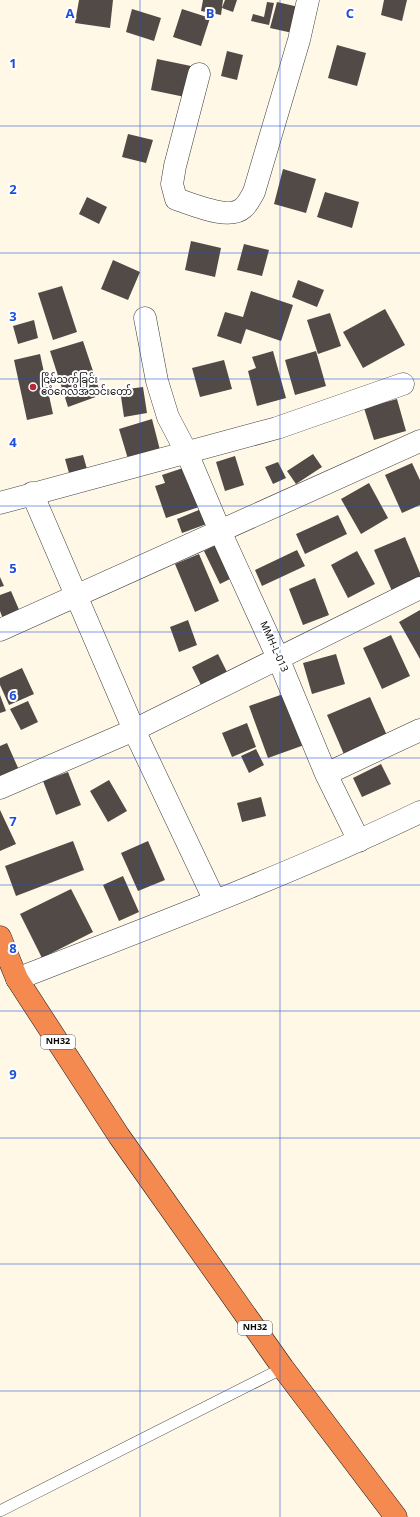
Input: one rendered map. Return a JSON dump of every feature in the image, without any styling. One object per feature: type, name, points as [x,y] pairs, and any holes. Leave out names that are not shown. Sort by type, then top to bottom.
[{"type":"highway","name":"NH32","points":[[0,937],[17,979],[119,1136],[283,1368],[396,1517]]},
{"type":"street","points":[[199,74],[175,166],[172,184],[176,199],[209,210],[231,214],[243,209],[254,192],[299,40],[308,0]]},
{"type":"street","name":"MMH-L-013","points":[[145,318],[157,381],[168,417],[187,453],[220,531],[278,658],[326,774],[359,841]]},
{"type":"street","points":[[0,503],[277,428],[404,384]]},
{"type":"street","points":[[0,630],[420,441]]},
{"type":"street","points":[[32,494],[134,730],[215,901]]},
{"type":"street","points":[[0,788],[134,730],[420,588]]},
{"type":"street","points":[[326,774],[420,730]]},
{"type":"street","points":[[17,979],[215,901],[359,841],[420,812]]},
{"type":"lane","points":[[0,1511],[283,1368]]},
{"type":"building","points":[[79,0],[113,0],[110,28],[75,23]]},
{"type":"building","points":[[203,0],[223,0],[221,15],[201,11]]},
{"type":"building","points":[[225,0],[237,0],[233,12],[222,8]]},
{"type":"building","points":[[384,0],[407,0],[402,21],[381,15]]},
{"type":"building","points":[[267,2],[274,3],[269,25],[251,21],[253,14],[264,17]]},
{"type":"building","points":[[277,2],[303,8],[297,34],[270,28]]},
{"type":"building","points":[[132,9],[161,18],[154,41],[126,32]]},
{"type":"building","points":[[182,9],[210,18],[201,46],[173,37]]},
{"type":"building","points":[[337,45],[366,53],[357,86],[328,78]]},
{"type":"building","points":[[227,51],[243,55],[237,80],[221,76]]},
{"type":"building","points":[[157,59],[191,66],[185,97],[151,90]]},
{"type":"building","points":[[128,134],[153,140],[146,163],[122,157]]},
{"type":"building","points":[[283,169],[316,179],[306,213],[274,204]]},
{"type":"building","points":[[325,192],[359,202],[352,228],[317,217]]},
{"type":"building","points":[[87,197],[107,207],[99,224],[79,214]]},
{"type":"building","points":[[191,241],[221,248],[215,277],[185,270]]},
{"type":"building","points":[[244,244],[269,250],[262,276],[237,270]]},
{"type":"building","points":[[113,260],[140,272],[128,300],[101,289]]},
{"type":"building","points":[[298,280],[324,290],[317,307],[292,297]]},
{"type":"building","points":[[62,286],[77,332],[53,340],[38,293]]},
{"type":"building","points":[[251,291],[293,305],[281,341],[246,329],[241,344],[217,336],[225,312],[243,317]]},
{"type":"building","points":[[385,309],[405,345],[363,368],[343,332]]},
{"type":"building","points":[[330,313],[341,346],[318,354],[307,320]]},
{"type":"building","points":[[34,320],[38,338],[18,344],[13,326]]},
{"type":"building","points":[[83,341],[101,395],[68,407],[50,351]]},
{"type":"building","points":[[273,351],[286,398],[257,406],[248,371],[256,368],[252,357]]},
{"type":"building","points":[[316,351],[326,386],[295,395],[285,360]]},
{"type":"building","name":"ငြိမ်သက်ခြင်း ဧဝံဂေလိအသင်းတော်","points":[[40,354],[53,414],[27,420],[14,360]]},
{"type":"building","points":[[224,360],[232,389],[200,397],[192,368]]},
{"type":"building","points":[[143,387],[147,413],[124,417],[120,390]]},
{"type":"building","points":[[397,399],[406,431],[374,440],[364,408]]},
{"type":"building","points":[[152,419],[160,450],[128,459],[119,429]]},
{"type":"building","points":[[313,454],[322,467],[296,484],[287,471]]},
{"type":"building","points":[[83,455],[87,469],[69,473],[65,459]]},
{"type":"building","points":[[235,456],[244,485],[225,491],[216,462]]},
{"type":"building","points":[[278,462],[286,478],[273,484],[265,467]]},
{"type":"building","points":[[412,463],[420,480],[420,505],[402,513],[385,475]]},
{"type":"building","points":[[186,467],[199,507],[166,518],[155,486],[165,483],[162,475]]},
{"type":"building","points":[[369,483],[388,518],[361,534],[341,499]]},
{"type":"building","points":[[206,507],[212,522],[182,533],[177,519]]},
{"type":"building","points":[[338,515],[347,534],[305,554],[296,534]]},
{"type":"building","points":[[405,537],[420,573],[420,579],[392,591],[374,550]]},
{"type":"building","points":[[220,543],[236,576],[220,584],[204,551]]},
{"type":"building","points":[[297,550],[305,566],[262,586],[255,570]]},
{"type":"building","points":[[357,551],[375,584],[348,598],[331,565]]},
{"type":"building","points":[[199,554],[219,601],[195,612],[175,564]]},
{"type":"building","points":[[0,577],[4,586],[0,587]]},
{"type":"building","points":[[315,578],[329,615],[303,625],[289,589]]},
{"type":"building","points":[[11,591],[20,612],[3,619],[0,611],[0,595]]},
{"type":"building","points":[[420,610],[420,659],[399,622]]},
{"type":"building","points":[[188,620],[197,645],[179,652],[170,627]]},
{"type":"building","points":[[391,635],[410,676],[382,689],[363,648]]},
{"type":"building","points":[[218,654],[231,680],[205,693],[192,667]]},
{"type":"building","points":[[336,654],[345,684],[312,694],[303,663]]},
{"type":"building","points":[[22,668],[34,694],[9,705],[0,685],[0,678]]},
{"type":"building","points":[[289,692],[307,744],[268,758],[249,706]]},
{"type":"building","points":[[0,695],[6,711],[0,713]]},
{"type":"building","points":[[370,697],[389,740],[346,759],[327,715]]},
{"type":"building","points":[[28,701],[38,722],[21,730],[10,709]]},
{"type":"building","points":[[247,723],[256,747],[232,757],[222,733]]},
{"type":"building","points":[[7,743],[19,770],[0,778],[0,746]]},
{"type":"building","points":[[256,749],[264,765],[249,773],[241,756]]},
{"type":"building","points":[[381,764],[391,784],[362,797],[353,778]]},
{"type":"building","points":[[68,772],[81,805],[56,815],[43,781]]},
{"type":"building","points":[[109,780],[127,811],[108,822],[90,791]]},
{"type":"building","points":[[261,797],[266,816],[242,822],[237,803]]},
{"type":"building","points":[[0,810],[16,844],[0,851]]},
{"type":"building","points":[[73,841],[84,870],[16,896],[5,866]]},
{"type":"building","points":[[148,841],[165,880],[138,891],[121,853]]},
{"type":"building","points":[[123,876],[139,912],[119,921],[103,885]]},
{"type":"building","points":[[71,889],[93,932],[42,958],[20,914]]},
{"type":"place","name":"ငြိမ်သက်ခြင်း ဧဝံဂေလိအသင်းတော်","points":[[33,387]]}]
